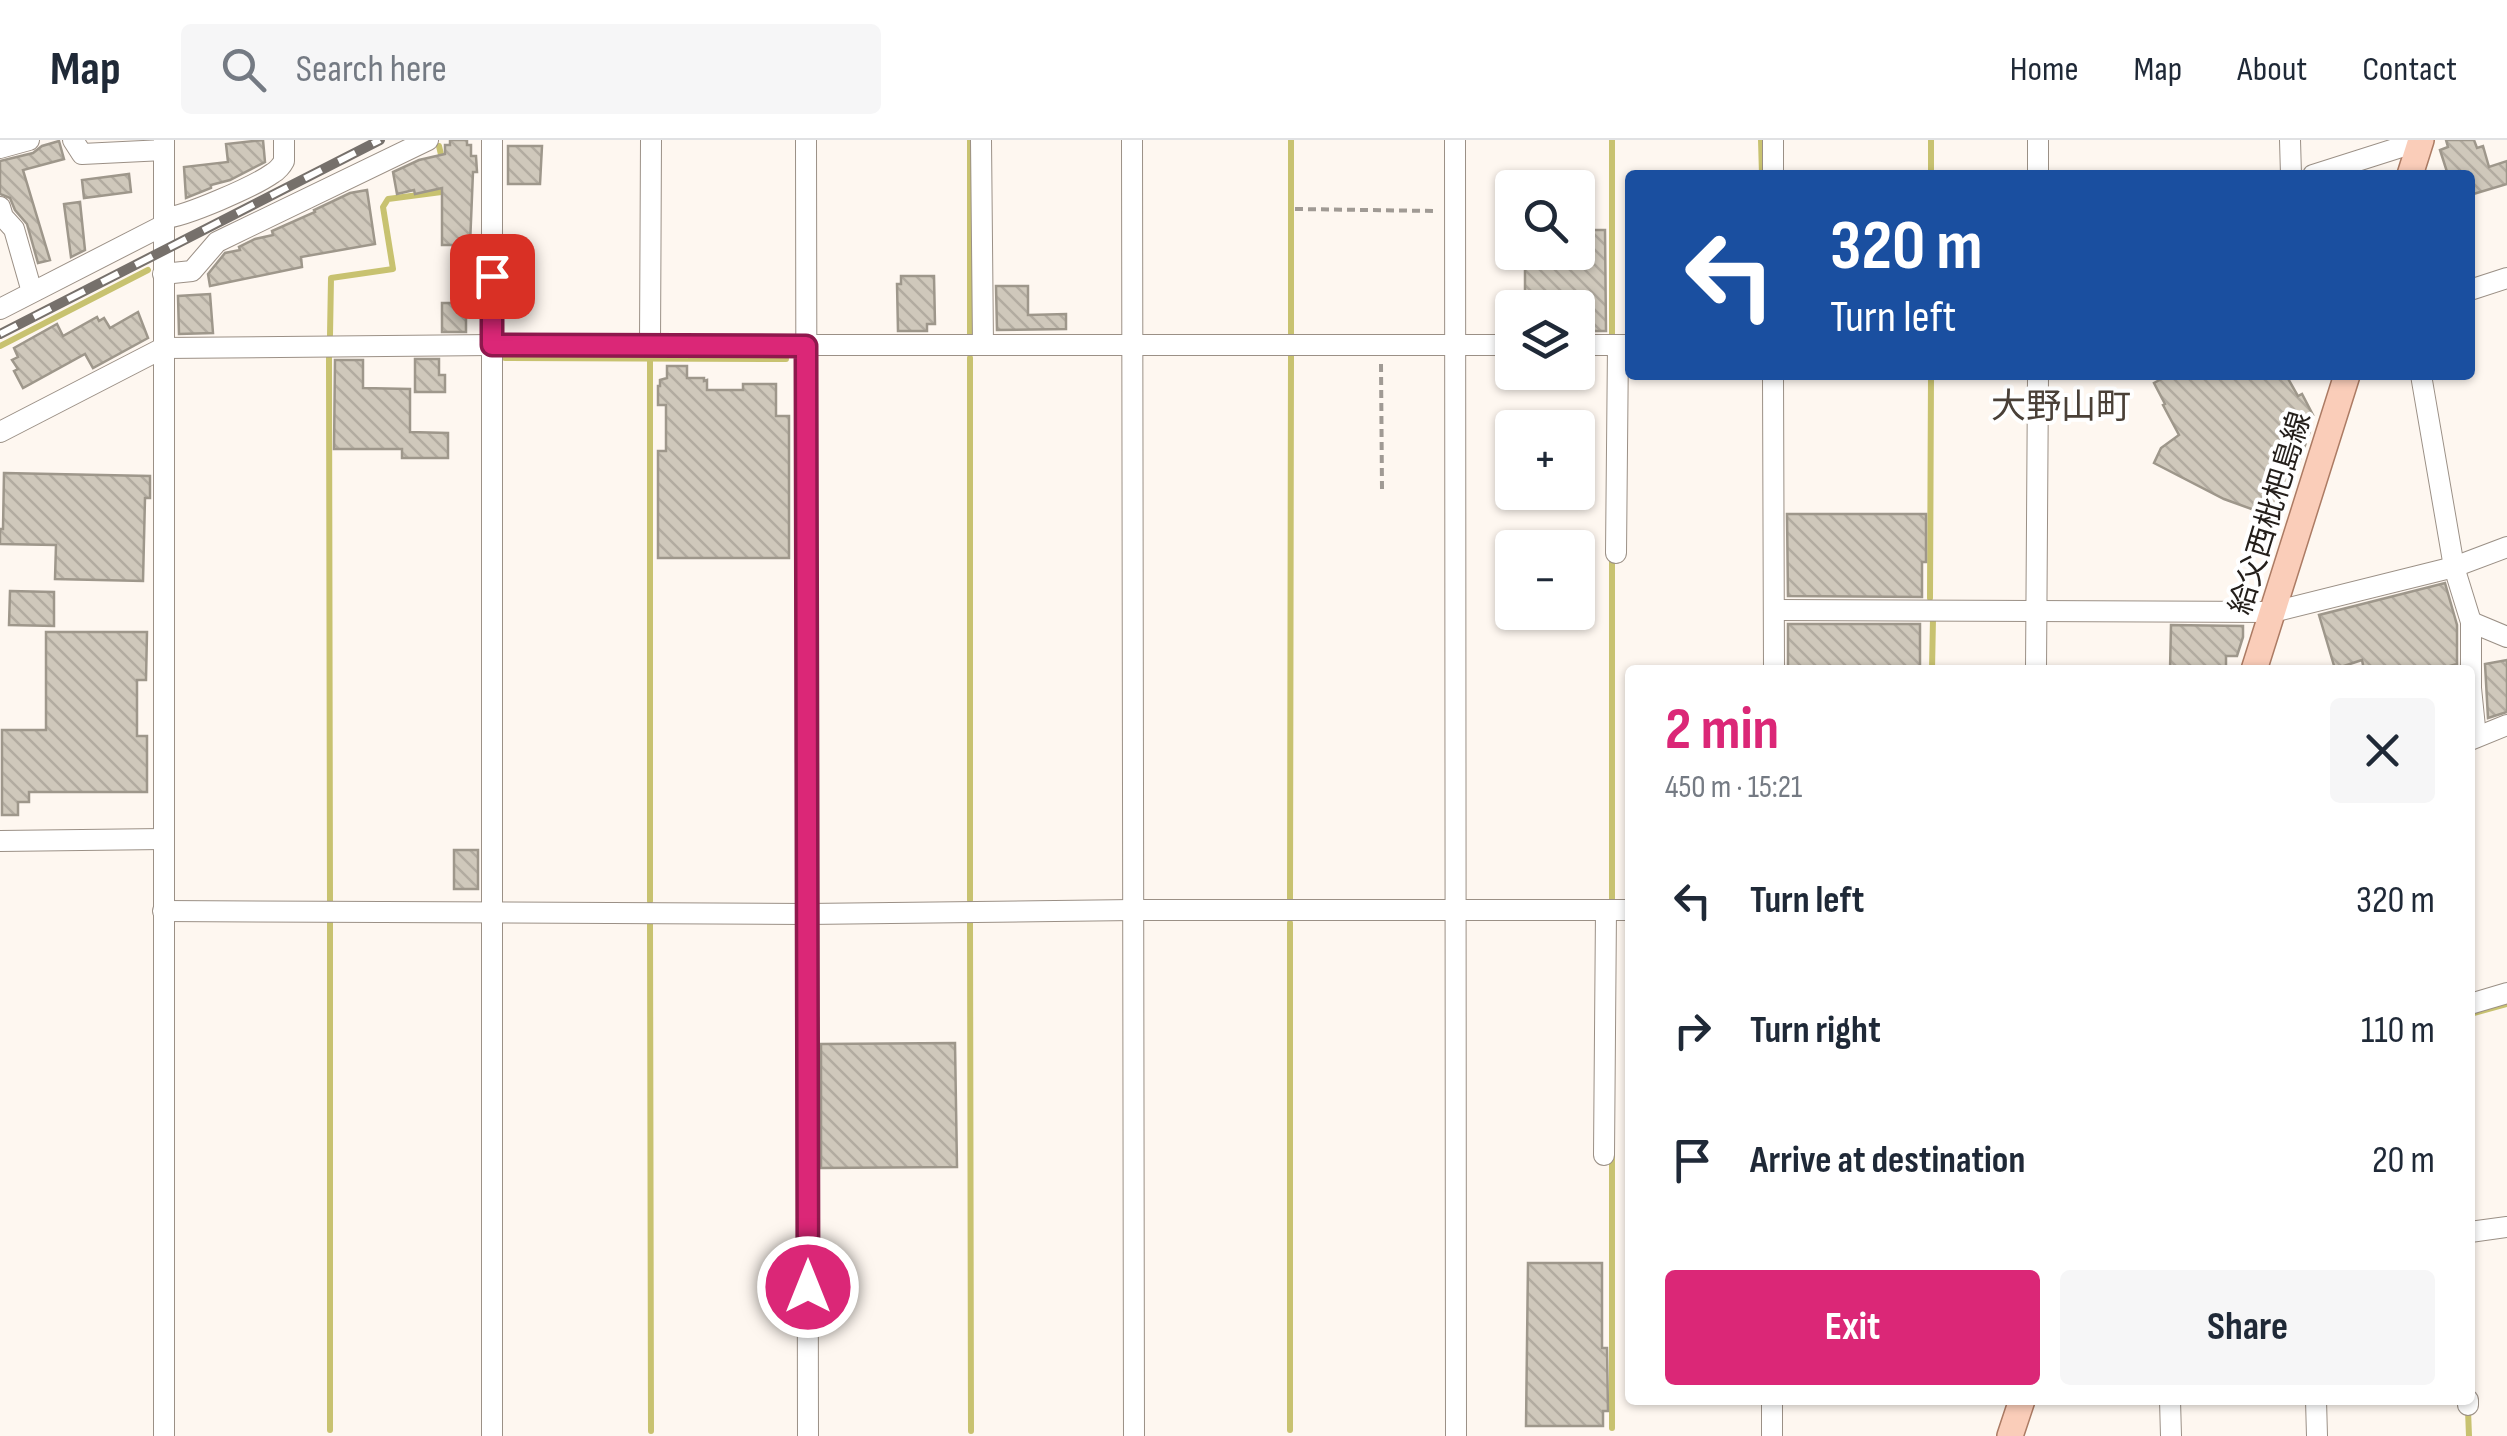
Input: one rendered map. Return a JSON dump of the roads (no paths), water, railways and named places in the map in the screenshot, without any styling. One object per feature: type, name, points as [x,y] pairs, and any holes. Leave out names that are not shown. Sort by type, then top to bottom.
[{"type":"main road","points":[[2411,170],[2420,141]]},
{"type":"main road","name":"給父西枇杷島線","points":[[2256,665],[2345,380]]},
{"type":"main road","points":[[2010,1436],[2020,1405]]},
{"type":"street","points":[[0,148],[30,140]]},
{"type":"street","points":[[72,140],[82,154],[164,145],[164,1436]]},
{"type":"street","points":[[0,309],[164,222],[275,172],[284,162],[284,140]]},
{"type":"street","points":[[163,274],[192,271],[217,242],[428,140]]},
{"type":"street","points":[[492,140],[492,1436]]},
{"type":"street","points":[[650,140],[650,345]]},
{"type":"street","points":[[806,140],[808,1436]]},
{"type":"street","points":[[981,140],[983,345]]},
{"type":"street","points":[[1132,140],[1134,1436]]},
{"type":"street","points":[[1454,140],[1456,1436]]},
{"type":"street","points":[[1773,140],[1773,170]]},
{"type":"street","points":[[2038,140],[2038,170]]},
{"type":"street","points":[[2290,140],[2291,170]]},
{"type":"street","points":[[2329,170],[2420,141]]},
{"type":"street","points":[[0,208],[3,218],[14,229],[32,292]]},
{"type":"street","points":[[2475,288],[2507,278]]},
{"type":"street","points":[[0,432],[164,348],[1495,345]]},
{"type":"street","points":[[1595,345],[1624,345],[1616,553]]},
{"type":"street","points":[[1774,380],[1774,665]]},
{"type":"street","points":[[2036,665],[2038,380]]},
{"type":"street","points":[[2422,380],[2454,568],[2471,622],[2470,665]]},
{"type":"street","points":[[1774,610],[2273,612],[2454,568],[2507,548]]},
{"type":"street","points":[[2471,622],[2507,637]]},
{"type":"street","points":[[2475,737],[2507,725]]},
{"type":"street","points":[[0,841],[163,838]]},
{"type":"street","points":[[1604,1155],[1606,910]]},
{"type":"street","points":[[163,911],[807,914],[1625,910]]},
{"type":"street","points":[[2475,1003],[2507,993]]},
{"type":"street","points":[[2475,1231],[2507,1226]]},
{"type":"street","points":[[1772,1405],[1772,1436]]},
{"type":"street","points":[[2170,1405],[2171,1436]]},
{"type":"street","points":[[2316,1405],[2317,1436]]},
{"type":"waterway","points":[[970,140],[970,334]]},
{"type":"waterway","points":[[1291,140],[1291,335]]},
{"type":"waterway","points":[[1612,140],[1612,336]]},
{"type":"waterway","points":[[1761,140],[1762,170]]},
{"type":"waterway","points":[[1931,140],[1931,170]]},
{"type":"waterway","points":[[439,146],[442,159]]},
{"type":"waterway","points":[[330,335],[331,278],[393,269],[383,207],[388,199],[449,191]]},
{"type":"waterway","points":[[0,346],[148,270]]},
{"type":"waterway","points":[[1290,900],[1291,356]]},
{"type":"waterway","points":[[329,358],[330,902]]},
{"type":"waterway","points":[[505,358],[786,359]]},
{"type":"waterway","points":[[970,358],[970,900]]},
{"type":"waterway","points":[[650,359],[650,901]]},
{"type":"waterway","points":[[1930,598],[1931,380]]},
{"type":"waterway","points":[[1612,558],[1612,900]]},
{"type":"waterway","points":[[1932,665],[1935,618]]},
{"type":"waterway","points":[[330,923],[330,1430]]},
{"type":"waterway","points":[[650,923],[651,1431]]},
{"type":"waterway","points":[[970,923],[971,1431]]},
{"type":"waterway","points":[[1290,923],[1290,1430]]},
{"type":"waterway","points":[[2475,1013],[2507,1004]]},
{"type":"waterway","points":[[1612,1152],[1612,1428]]},
{"type":"waterway","points":[[2468,1410],[2469,1436]]},
{"type":"railway","points":[[0,334],[380,140]]},
{"type":"district","name":"大野山町","points":[[2061,406]]}]
